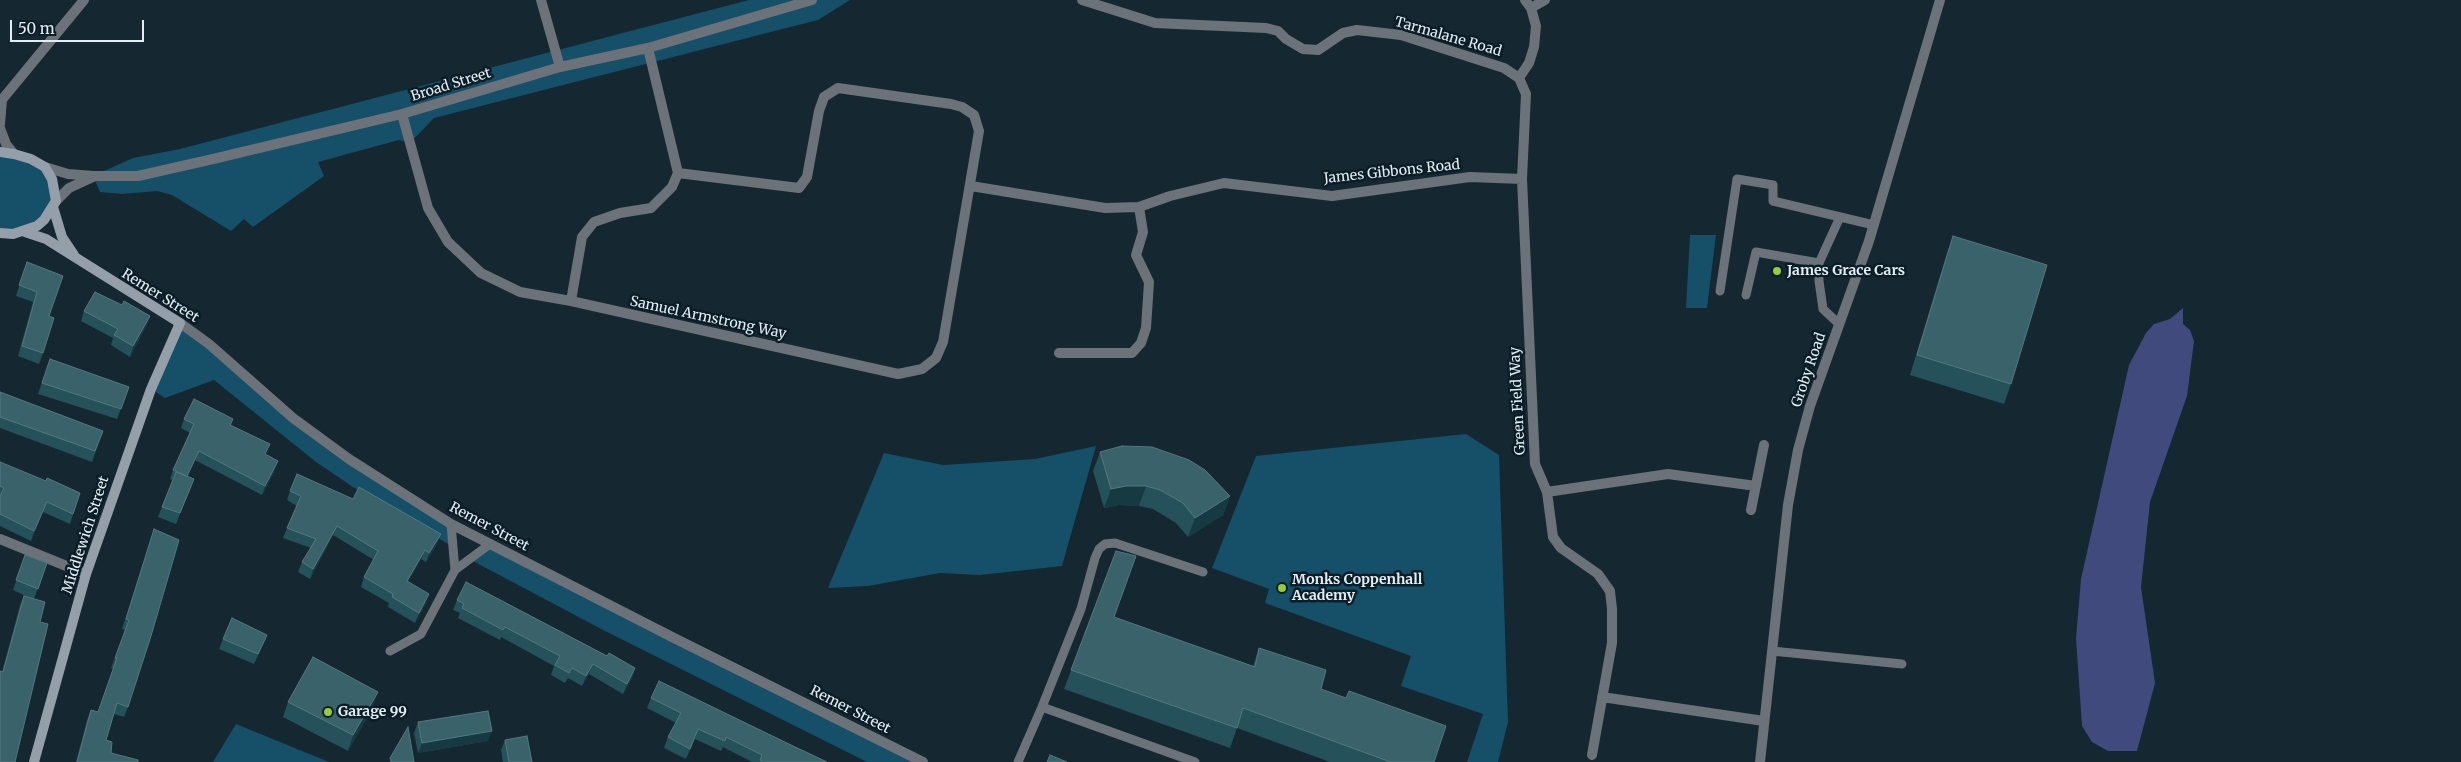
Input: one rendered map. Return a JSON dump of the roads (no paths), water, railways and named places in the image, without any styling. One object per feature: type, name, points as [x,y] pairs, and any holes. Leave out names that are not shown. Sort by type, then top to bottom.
[{"type":"main road","points":[[0,152],[31,159],[45,167]]},
{"type":"main road","name":"Remer Street","points":[[45,167],[52,179],[54,204],[62,237],[77,260]]},
{"type":"main road","points":[[0,233],[24,232],[37,226],[54,204]]},
{"type":"main road","name":"Remer Street","points":[[24,232],[46,239],[180,323]]},
{"type":"main road","name":"Middlewich Street","points":[[34,762],[86,574],[151,389],[180,323]]},
{"type":"street","points":[[0,124],[1,101],[84,0]]},
{"type":"street","points":[[541,0],[560,67]]},
{"type":"street","name":"Broad Street","points":[[45,167],[68,174],[138,176],[402,114],[560,67],[648,48],[812,0]]},
{"type":"street","name":"Tarmalane Road","points":[[1082,0],[1155,23],[1266,28],[1278,31],[1286,39],[1304,49],[1318,50],[1343,33],[1357,30],[1402,35],[1504,68],[1519,78]]},
{"type":"street","points":[[1519,78],[1529,64],[1534,47],[1536,26],[1528,4],[1545,0]]},
{"type":"street","name":"Groby Road","points":[[1760,762],[1788,505],[1798,450],[1810,406],[1874,225],[1940,0]]},
{"type":"street","points":[[571,301],[582,237],[594,222],[620,213],[651,208],[672,186],[678,173],[648,48]]},
{"type":"street","name":"Green Field Way","points":[[1519,78],[1526,94],[1522,179],[1536,464],[1547,492],[1553,537],[1561,548],[1598,574],[1610,591],[1612,643],[1592,755]]},
{"type":"street","name":"Samuel Armstrong Way","points":[[402,114],[428,208],[448,242],[480,273],[520,292],[571,301],[898,374],[922,369],[936,358],[943,342],[980,131],[974,116],[962,107],[838,88],[824,97],[819,111],[807,177],[799,188],[678,173]]},
{"type":"street","points":[[0,128],[6,144],[14,154]]},
{"type":"street","name":"Broad Street","points":[[54,204],[69,188],[93,176]]},
{"type":"street","name":"James Gibbons Road","points":[[971,186],[1105,208],[1138,207],[1170,196],[1224,183],[1332,196],[1470,177],[1522,179]]},
{"type":"street","points":[[1059,352],[1132,353],[1141,343],[1146,328],[1149,282],[1136,255],[1143,232],[1138,207]]},
{"type":"street","name":"Remer Street","points":[[180,323],[209,344],[293,418],[349,459],[451,524],[923,762]]},
{"type":"street","points":[[1751,510],[1764,445]]},
{"type":"street","points":[[1547,492],[1668,474],[1756,486]]},
{"type":"street","points":[[0,539],[86,574]]},
{"type":"street","points":[[1602,697],[1764,721]]},
{"type":"lane","points":[[1720,291],[1737,179],[1773,185],[1773,201],[1874,225]]},
{"type":"lane","points":[[1839,324],[1823,309],[1819,281],[1819,263],[1840,217]]},
{"type":"lane","points":[[1746,295],[1756,252],[1819,263]]},
{"type":"lane","points":[[451,524],[454,570]]},
{"type":"lane","points":[[1018,762],[1081,608],[1095,558],[1105,544],[1115,543],[1203,572]]},
{"type":"lane","points":[[390,651],[421,634],[454,570],[490,544]]},
{"type":"lane","points":[[1772,651],[1902,664]]},
{"type":"lane","points":[[1042,707],[1195,762]]},
{"type":"place","name":"James Grace Cars","points":[[1777,271]]},
{"type":"place","name":"Monks Coppenhall Academy","points":[[1282,588]]},
{"type":"place","name":"Garage 99","points":[[328,712]]}]
